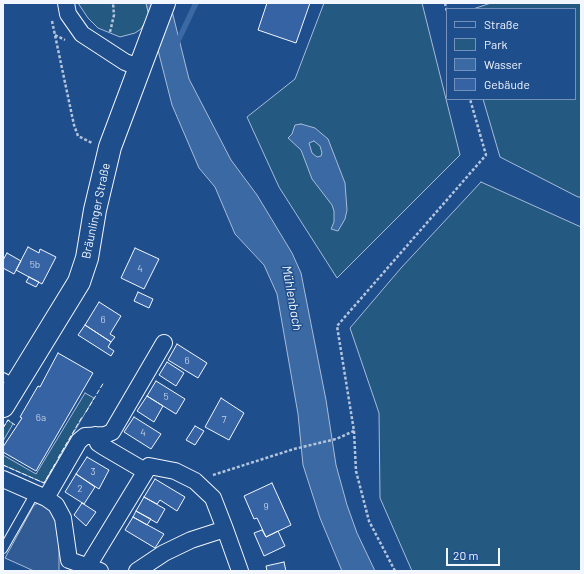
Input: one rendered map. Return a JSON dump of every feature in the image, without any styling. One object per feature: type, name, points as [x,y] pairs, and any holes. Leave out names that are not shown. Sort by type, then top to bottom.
[{"type":"main road","name":"Bräunlinger Straße","points":[[3,406],[10,381],[79,282],[87,258],[95,210],[110,147],[138,67],[164,3]]},
{"type":"street","points":[[66,3],[68,14],[82,34],[106,50],[138,67]]},
{"type":"street","points":[[40,496],[79,441],[85,436],[105,436],[112,432],[164,343]]},
{"type":"street","points":[[95,435],[98,442],[104,447],[145,471]]},
{"type":"street","points":[[3,479],[40,496],[56,506],[64,518],[68,565],[94,569],[149,466],[175,471],[195,481],[213,498],[240,571]]},
{"type":"street","points":[[137,571],[164,554],[192,540],[225,530]]},
{"type":"lane","points":[[3,549],[40,496]]},
{"type":"path","points":[[106,50],[114,14],[114,3]]},
{"type":"path","points":[[51,16],[74,125],[78,136],[88,142],[110,147]]},
{"type":"path","points":[[395,571],[369,521],[356,471],[354,431],[337,326],[486,155],[470,100]]},
{"type":"path","points":[[195,481],[294,449],[336,439],[354,431]]},
{"type":"green space","points":[[78,3],[146,3],[149,16],[141,29],[135,33],[120,37],[98,28],[88,18]]},
{"type":"green space","points":[[324,3],[422,3],[460,155],[337,278],[279,187],[247,117],[295,79]]},
{"type":"green space","points":[[491,3],[581,3],[581,197],[578,197],[500,157],[483,100],[576,100],[576,8],[476,8]]},
{"type":"green space","points":[[481,182],[581,227],[581,571],[412,571],[380,498],[379,413],[350,328],[401,268]]},
{"type":"green space","points":[[85,393],[94,398],[44,483],[3,465],[3,455],[36,474]]},
{"type":"green space","points":[[8,420],[13,424],[3,441],[3,428]]},
{"type":"shaded area","points":[[40,502],[47,506],[53,513],[57,522],[59,571],[34,571],[5,558],[34,505]]},
{"type":"water","name":"Mühlenbach","points":[[146,3],[170,3],[189,79],[231,160],[257,195],[292,253],[301,273],[326,400],[336,465],[347,505],[357,533],[375,571],[342,571],[320,518],[303,465],[298,414],[277,294],[264,265],[235,234],[215,187],[199,168],[172,105]]},
{"type":"water","points":[[301,124],[315,128],[328,139],[345,183],[347,210],[345,219],[338,231],[331,229],[334,222],[334,211],[332,205],[312,179],[301,150],[288,138],[292,134],[295,125]],"holes":[[[314,141],[320,146],[322,153],[321,156],[317,157],[312,153],[309,143]]]},
{"type":"building","points":[[267,3],[310,3],[296,43],[258,30]]},
{"type":"building","points":[[28,247],[39,253],[40,249],[56,257],[42,284],[16,270]]},
{"type":"building","points":[[135,248],[159,259],[144,289],[121,278]]},
{"type":"building","points":[[7,253],[21,261],[14,274],[3,268],[3,260]]},
{"type":"building","points":[[29,277],[39,282],[36,287],[26,282]]},
{"type":"building","points":[[138,292],[153,299],[149,308],[134,301]]},
{"type":"building","points":[[99,302],[121,316],[110,334],[115,337],[111,342],[85,325]]},
{"type":"building","points":[[85,325],[111,342],[108,347],[114,351],[111,356],[78,335]]},
{"type":"building","points":[[177,344],[207,363],[198,378],[168,360]]},
{"type":"building","points":[[58,353],[93,373],[36,471],[3,452],[3,447],[22,418],[20,417],[38,386],[40,387]]},
{"type":"building","points":[[167,362],[184,373],[176,386],[159,375]]},
{"type":"building","points":[[156,381],[185,399],[176,414],[147,396]]},
{"type":"building","points":[[147,396],[163,406],[154,422],[137,411]]},
{"type":"building","points":[[221,398],[244,413],[229,440],[205,427]]},
{"type":"building","points":[[134,417],[161,434],[151,449],[124,432]]},
{"type":"building","points":[[195,426],[204,431],[195,445],[186,440]]},
{"type":"building","points":[[87,457],[109,470],[99,489],[76,474]]},
{"type":"building","points":[[76,474],[95,487],[84,504],[65,492]]},
{"type":"building","points":[[155,479],[185,497],[177,511],[160,500],[157,504],[144,497]]},
{"type":"building","points":[[272,483],[291,525],[266,537],[257,518],[254,519],[244,496]]},
{"type":"building","points":[[144,497],[165,509],[157,523],[136,511]]},
{"type":"building","points":[[82,503],[96,512],[86,526],[74,515]]},
{"type":"building","points":[[136,511],[151,519],[147,525],[133,517]]},
{"type":"building","points":[[133,517],[164,534],[155,548],[125,530]]},
{"type":"building","points":[[262,530],[266,537],[278,531],[285,546],[264,556],[254,533]]},
{"type":"building","points":[[284,562],[286,571],[267,571],[266,566]]},
{"type":"waterway","points":[[176,45],[196,3]]},
{"type":"fence","points":[[86,412],[104,382]]},
{"type":"fence","points":[[58,458],[82,417]]},
{"type":"fence","points":[[3,428],[8,420],[15,425]]},
{"type":"fence","points":[[3,465],[44,483],[55,464]]}]
